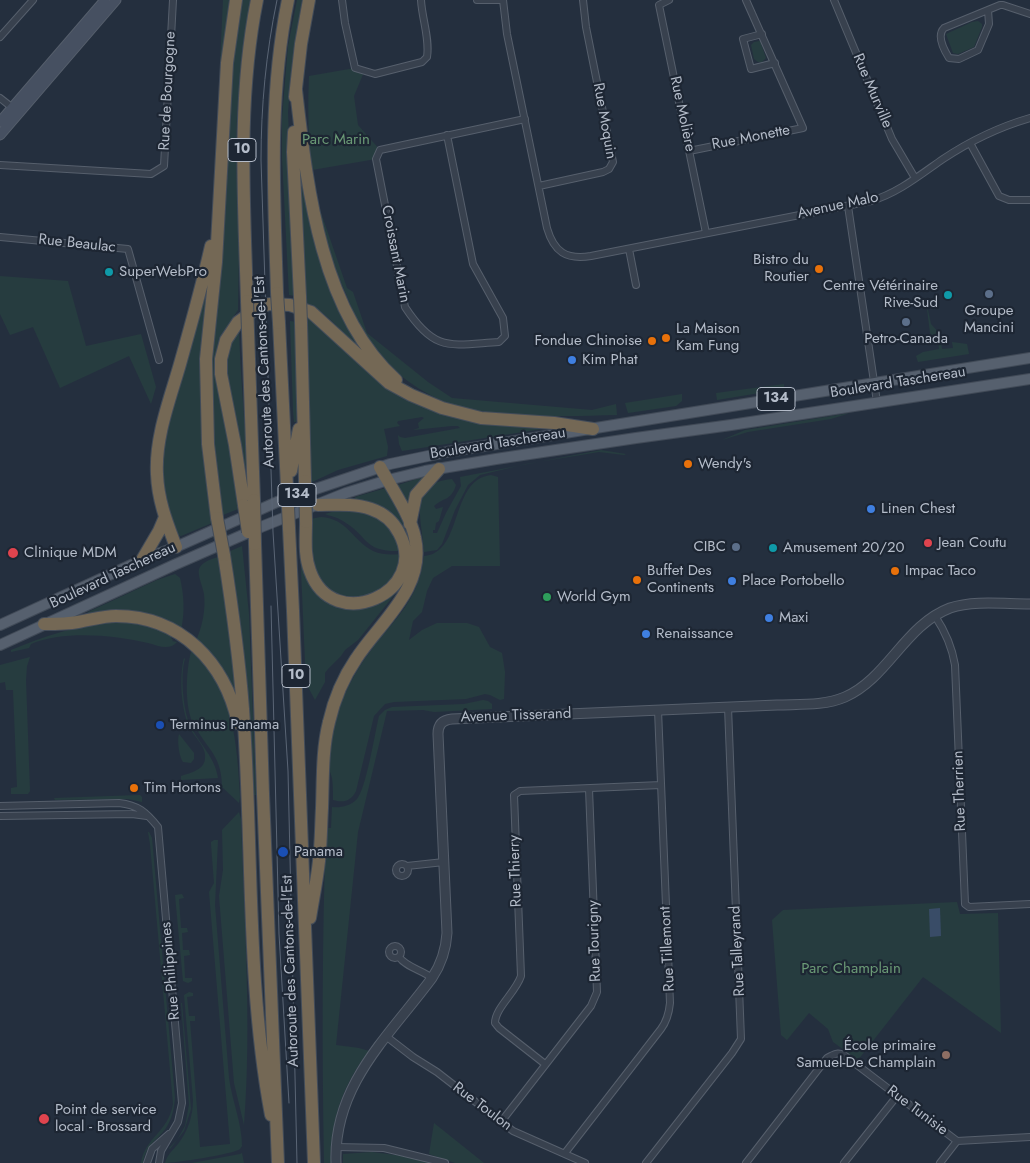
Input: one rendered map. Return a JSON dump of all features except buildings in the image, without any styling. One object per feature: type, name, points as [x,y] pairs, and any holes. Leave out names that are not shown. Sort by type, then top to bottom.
[{"type":"highway","points":[[236,0],[228,63],[215,268],[208,328],[206,386],[208,449],[239,662],[243,710],[255,986],[266,1086],[278,1160]]},
{"type":"highway","name":"Autoroute des Cantons-de-l'Est","points":[[257,0],[247,58],[242,121],[248,331],[249,502],[255,573],[278,1160]]},
{"type":"highway","name":"Autoroute des Cantons-de-l'Est","points":[[288,0],[278,63],[273,167],[277,293],[293,611],[314,1163]]},
{"type":"highway","points":[[309,0],[301,44],[296,90],[293,152],[301,323],[307,556],[310,571],[317,585],[328,595],[347,603],[368,602],[385,594],[398,578],[404,564],[404,547],[398,530],[388,518],[376,510],[360,506],[318,504]]},
{"type":"highway","points":[[296,90],[310,197],[323,250],[337,289],[359,336],[373,356],[400,384],[426,402]]},
{"type":"highway","points":[[176,547],[159,497],[157,452],[160,434],[200,292],[219,207]]},
{"type":"highway","points":[[249,502],[234,438],[221,359],[224,345],[230,332],[246,315],[256,308],[269,304],[285,304],[311,312],[382,378],[399,389],[426,402],[474,417],[554,423],[593,429]]},
{"type":"highway","points":[[287,488],[298,435],[303,397]]},
{"type":"highway","points":[[306,949],[319,860],[328,724],[339,691],[354,662],[399,604],[409,586],[415,568],[416,540],[410,524],[380,467]]},
{"type":"highway","points":[[410,524],[416,495],[439,469]]},
{"type":"highway","points":[[142,560],[165,517]]},
{"type":"highway","points":[[44,624],[124,616],[154,622],[177,632],[195,645],[216,668],[230,696],[238,721],[246,771]]},
{"type":"main road","points":[[0,135],[15,111],[105,0]]},
{"type":"main road","points":[[0,122],[15,111],[116,0]]},
{"type":"main road","name":"Boulevard Taschereau","points":[[0,625],[142,560],[277,502],[380,467],[436,453],[1030,358]]},
{"type":"main road","name":"Boulevard Taschereau","points":[[0,645],[261,527],[346,493],[388,480],[425,471],[1030,379]]},
{"type":"main road","points":[[176,547],[182,562]]},
{"type":"street","points":[[0,37],[33,0]]},
{"type":"street","name":"Rue de Bourgogne","points":[[0,165],[151,174],[164,166],[173,0]]},
{"type":"street","points":[[342,0],[355,68],[375,74],[422,62],[427,57],[428,48],[421,11],[421,0]]},
{"type":"street","points":[[477,0],[503,0]]},
{"type":"street","name":"Avenue Malo","points":[[503,0],[507,34],[550,237],[554,245],[561,252],[571,257],[580,258],[862,204],[885,196],[970,143],[998,129],[1030,118]]},
{"type":"street","name":"Rue Moquin","points":[[539,186],[603,172],[609,169],[613,162],[586,27],[583,0]]},
{"type":"street","name":"Rue Molière","points":[[669,0],[659,5],[706,233]]},
{"type":"street","name":"Rue Monette","points":[[689,151],[803,128],[746,0]]},
{"type":"street","name":"Rue Murville","points":[[834,0],[892,139],[915,178]]},
{"type":"street","points":[[988,10],[989,24],[978,50],[959,59],[950,58],[941,40],[942,30],[988,10],[1006,5],[1030,14]]},
{"type":"street","points":[[762,34],[743,39],[751,69],[775,64]]},
{"type":"street","points":[[0,98],[15,111]]},
{"type":"street","name":"Croissant Marin","points":[[447,135],[474,264],[503,318],[505,336],[499,342],[447,345],[433,340],[414,323],[404,307],[376,159],[380,150],[447,135],[525,119]]},
{"type":"street","points":[[970,143],[999,196],[1008,200],[1030,200]]},
{"type":"street","points":[[848,206],[877,402]]},
{"type":"street","name":"Rue Beaulac","points":[[0,237],[128,249],[159,360]]},
{"type":"street","points":[[629,249],[636,285]]},
{"type":"street","name":"Avenue Tisserand","points":[[336,1163],[336,1147],[340,1122],[349,1092],[363,1068],[442,963],[446,942],[438,731],[444,721],[452,718],[822,703],[847,696],[868,681],[918,628],[950,608],[970,604],[1030,604]]},
{"type":"street","name":"Rue Therrien","points":[[935,616],[953,654],[955,665],[965,904],[969,907],[1030,904]]},
{"type":"street","name":"Rue Talleyrand","points":[[646,1163],[732,1053],[740,1038],[728,707]]},
{"type":"street","name":"Rue Tillemont","points":[[565,1153],[661,1029],[669,1012],[658,710]]},
{"type":"street","name":"Rue Thierry","points":[[545,1064],[495,1023],[497,1012],[515,990],[521,976],[514,795],[520,791],[661,786]]},
{"type":"street","name":"Rue Tourigny","points":[[501,1122],[590,1006],[598,992],[589,789]]},
{"type":"street","name":"Rue Philippines","points":[[0,806],[120,803],[138,806],[158,827],[182,1103],[174,1130],[161,1151],[159,1163]]},
{"type":"street","points":[[0,816],[132,814],[147,816]]},
{"type":"street","points":[[407,866],[444,862]]},
{"type":"street","points":[[399,957],[404,962],[432,978]]},
{"type":"street","name":"Rue Toulon","points":[[387,1037],[516,1132],[585,1163]]},
{"type":"street","name":"Rue Tunisie","points":[[746,1163],[827,1058],[839,1053],[957,1141],[1030,1136]]},
{"type":"street","points":[[844,1163],[897,1096]]},
{"type":"street","points":[[147,1163],[152,1149],[174,1130]]},
{"type":"street","points":[[940,1163],[957,1141]]},
{"type":"street","points":[[336,1147],[384,1148],[445,1163]]},
{"type":"green space","points":[[223,0],[229,0],[222,64],[220,63]]},
{"type":"green space","points":[[241,0],[251,0],[242,55],[237,116],[238,310],[221,335],[216,360],[232,453],[238,509],[223,515],[215,470],[211,358],[225,219],[233,57]]},
{"type":"green space","points":[[297,0],[302,0],[292,63],[288,112],[295,296],[289,295],[282,158],[282,118],[288,46]]},
{"type":"green space","points":[[978,21],[982,24],[982,27],[974,47],[958,54],[953,53],[946,34]]},
{"type":"green space","points":[[760,41],[766,58],[762,62],[758,62],[754,59],[751,45],[754,42]]},
{"type":"green space","name":"Parc Marin","points":[[355,68],[364,72],[354,96],[358,125],[380,150],[376,159],[312,170],[318,204],[347,288],[353,292],[367,333],[428,382],[452,398],[592,410],[616,404],[617,415],[524,415],[463,408],[436,398],[413,385],[383,359],[375,349],[358,322],[326,243],[315,195],[313,179],[309,144],[309,76]]},
{"type":"green space","points":[[301,186],[304,186],[306,198],[365,351],[362,353],[336,325],[314,307],[306,303]]},
{"type":"green space","points":[[0,276],[68,281],[86,346],[141,334],[156,387],[151,404],[129,356],[60,388],[33,327],[10,335],[0,314]]},
{"type":"green space","points":[[210,283],[202,430],[208,500],[212,523],[181,536],[177,535],[166,504],[161,454],[203,296]]},
{"type":"green space","points":[[926,301],[931,324],[939,333],[942,349],[953,348],[952,342],[967,344],[969,354],[918,362],[916,356],[923,352],[939,349],[938,342],[930,333]]},
{"type":"green space","points":[[307,314],[414,402],[542,427],[542,429],[402,451],[398,435],[405,438],[460,428],[452,426],[413,430],[419,428],[418,423],[424,418],[398,421],[397,423],[400,426],[384,429],[388,447],[387,456],[338,470],[310,483]]},
{"type":"green space","points":[[290,321],[296,322],[298,397],[296,422],[294,422],[293,412]]},
{"type":"green space","points":[[239,327],[247,467],[243,467],[227,379],[226,355]]},
{"type":"green space","points":[[784,384],[784,389],[717,400],[716,393]]},
{"type":"green space","points":[[682,394],[682,401],[676,406],[628,413],[625,403]]},
{"type":"green space","points":[[850,413],[831,419],[748,432],[722,440],[745,430]]},
{"type":"green space","points":[[601,450],[626,454],[599,452],[539,462]]},
{"type":"green space","points":[[518,466],[480,475],[468,485],[455,510],[442,544],[437,550],[424,552],[420,505],[428,488],[438,482],[452,479],[456,485],[452,494],[434,506],[436,509],[443,507],[439,521],[436,523],[435,530],[433,530],[433,533],[437,533],[461,486],[460,477]]},
{"type":"green space","points":[[491,475],[498,477],[500,566],[452,566],[433,578],[427,591],[422,612],[413,621],[409,640],[422,630],[437,623],[467,623],[479,627],[490,647],[502,653],[505,672],[504,699],[500,700],[485,694],[466,699],[385,704],[374,716],[356,791],[347,800],[333,800],[329,768],[330,751],[335,722],[346,693],[360,665],[411,598],[417,585],[424,556],[437,552],[445,543],[468,489],[478,480]]},
{"type":"green space","points":[[423,477],[424,480],[410,503],[407,503],[398,485]]},
{"type":"green space","points":[[386,488],[408,533],[405,534],[356,501],[355,497]]},
{"type":"green space","points":[[355,510],[372,514],[385,522],[395,534],[401,551],[379,549],[343,521],[325,514],[335,511]]},
{"type":"green space","points":[[321,517],[338,522],[373,551],[401,554],[397,571],[389,582],[362,599],[341,596],[327,587],[320,579],[316,570],[311,550],[310,519]]},
{"type":"green space","points":[[303,523],[303,558],[336,604],[399,589],[358,640],[345,650],[328,669],[325,673],[325,682],[315,700],[306,685],[299,524]]},
{"type":"green space","points":[[242,546],[249,614],[256,795],[253,795],[228,552]]},
{"type":"green space","points":[[218,557],[237,694],[233,695],[196,641],[204,612],[204,594],[199,570],[208,560]]},
{"type":"green space","points":[[175,574],[180,578],[183,597],[181,630],[86,615],[88,612],[157,580]]},
{"type":"green space","points":[[112,621],[150,627],[172,636],[172,641],[177,642],[174,645],[164,647],[135,640],[105,636],[73,635],[44,640],[31,644],[29,648],[11,652],[11,650],[60,632]]},
{"type":"green space","points":[[193,650],[207,666],[217,682],[231,719],[237,757],[239,803],[222,787],[217,760],[199,734],[191,717],[187,699],[187,679],[189,660]]},
{"type":"green space","points":[[30,657],[26,680],[30,791],[28,794],[11,794],[11,788],[17,787],[13,690],[6,690],[5,682],[0,683],[0,665]]},
{"type":"green space","points":[[184,658],[183,693],[188,721],[211,757],[218,778],[181,780],[181,776],[202,766],[205,759],[204,751],[187,721],[183,703],[181,684],[182,665]]},
{"type":"green space","points":[[483,700],[492,704],[492,709],[434,712],[423,710],[387,711],[358,832],[336,1045],[369,1051],[345,1090],[333,1132],[331,1163],[324,1163],[324,912],[326,828],[331,828],[332,807],[349,805],[357,799],[367,773],[379,716],[385,710],[392,707],[464,704]]},
{"type":"green space","points":[[179,734],[194,753],[194,759],[191,763],[183,762],[182,760],[178,740]]},
{"type":"green space","points":[[140,795],[142,802],[128,799],[55,800],[54,798]]},
{"type":"green space","points":[[239,812],[241,819],[247,1010],[244,1125],[234,1083],[219,896],[223,870],[222,830]]},
{"type":"green space","points":[[148,832],[152,838],[175,1098],[168,1125],[146,1151],[143,1163],[141,1163],[143,1154],[162,1129],[173,1104]]},
{"type":"green space","points":[[218,840],[215,905],[229,1078],[242,1146],[240,1149],[227,1153],[165,1163],[185,1134],[192,1112],[193,1100],[184,995],[189,992],[193,993],[193,996],[187,997],[189,1016],[195,1016],[195,1021],[190,1021],[200,1147],[230,1144],[209,892],[214,883],[211,842]]},
{"type":"green space","points":[[182,894],[184,898],[179,899],[181,928],[187,928],[188,932],[182,933],[183,950],[189,950],[190,955],[184,956],[185,978],[192,978],[192,981],[188,983],[183,981],[175,895]]},
{"type":"green space","name":"Parc Champlain","points":[[957,902],[960,914],[998,913],[1001,1033],[923,977],[858,1060],[833,1042],[828,1029],[809,1013],[787,1040],[781,1035],[772,920],[783,910]]},
{"type":"green space","points":[[182,1003],[191,1109],[184,1131],[177,1140],[185,1126],[189,1105]]},
{"type":"green space","points":[[434,1123],[484,1163],[455,1163],[429,1154]]},
{"type":"green space","points":[[372,1152],[434,1163],[343,1163],[343,1154]]},
{"type":"green space","points":[[242,1153],[244,1163],[192,1163],[240,1154]]},
{"type":"water","points":[[940,908],[941,936],[930,937],[929,909]]},
{"type":"tram line","points":[[277,0],[265,80],[261,160],[273,532],[288,771],[297,1163]]},
{"type":"tram line","points":[[271,606],[279,934],[289,1103]]},
{"type":"place","name":"Bistro du Routier","points":[[819,269]]},
{"type":"place","name":"SuperWebPro","points":[[109,272]]},
{"type":"place","name":"Groupe Mancini","points":[[989,294]]},
{"type":"place","name":"Centre Vétérinaire Rive-Sud","points":[[948,295]]},
{"type":"place","name":"Petro-Canada","points":[[906,322]]},
{"type":"place","name":"La Maison Kam Fung","points":[[666,338]]},
{"type":"place","name":"Fondue Chinoise","points":[[652,341]]},
{"type":"place","name":"Kim Phat","points":[[572,360]]},
{"type":"place","name":"Wendy's","points":[[688,464]]},
{"type":"place","name":"Linen Chest","points":[[871,509]]},
{"type":"place","name":"Jean Coutu","points":[[928,543]]},
{"type":"place","name":"CIBC","points":[[736,547]]},
{"type":"place","name":"Amusement 20/20","points":[[773,548]]},
{"type":"place","name":"Clinique MDM","points":[[13,553]]},
{"type":"place","name":"Impac Taco","points":[[895,571]]},
{"type":"place","name":"Buffet Des Continents","points":[[637,580]]},
{"type":"place","name":"Place Portobello","points":[[732,581]]},
{"type":"place","name":"World Gym","points":[[547,597]]},
{"type":"place","name":"Maxi","points":[[769,618]]},
{"type":"place","name":"Renaissance","points":[[646,634]]},
{"type":"place","name":"Terminus Panama","points":[[160,725]]},
{"type":"place","name":"Tim Hortons","points":[[134,788]]},
{"type":"place","name":"Panama","points":[[283,852]]},
{"type":"place","name":"École primaire Samuel-De Champlain","points":[[946,1055]]},
{"type":"place","name":"Point de service local - Brossard","points":[[44,1119]]}]
